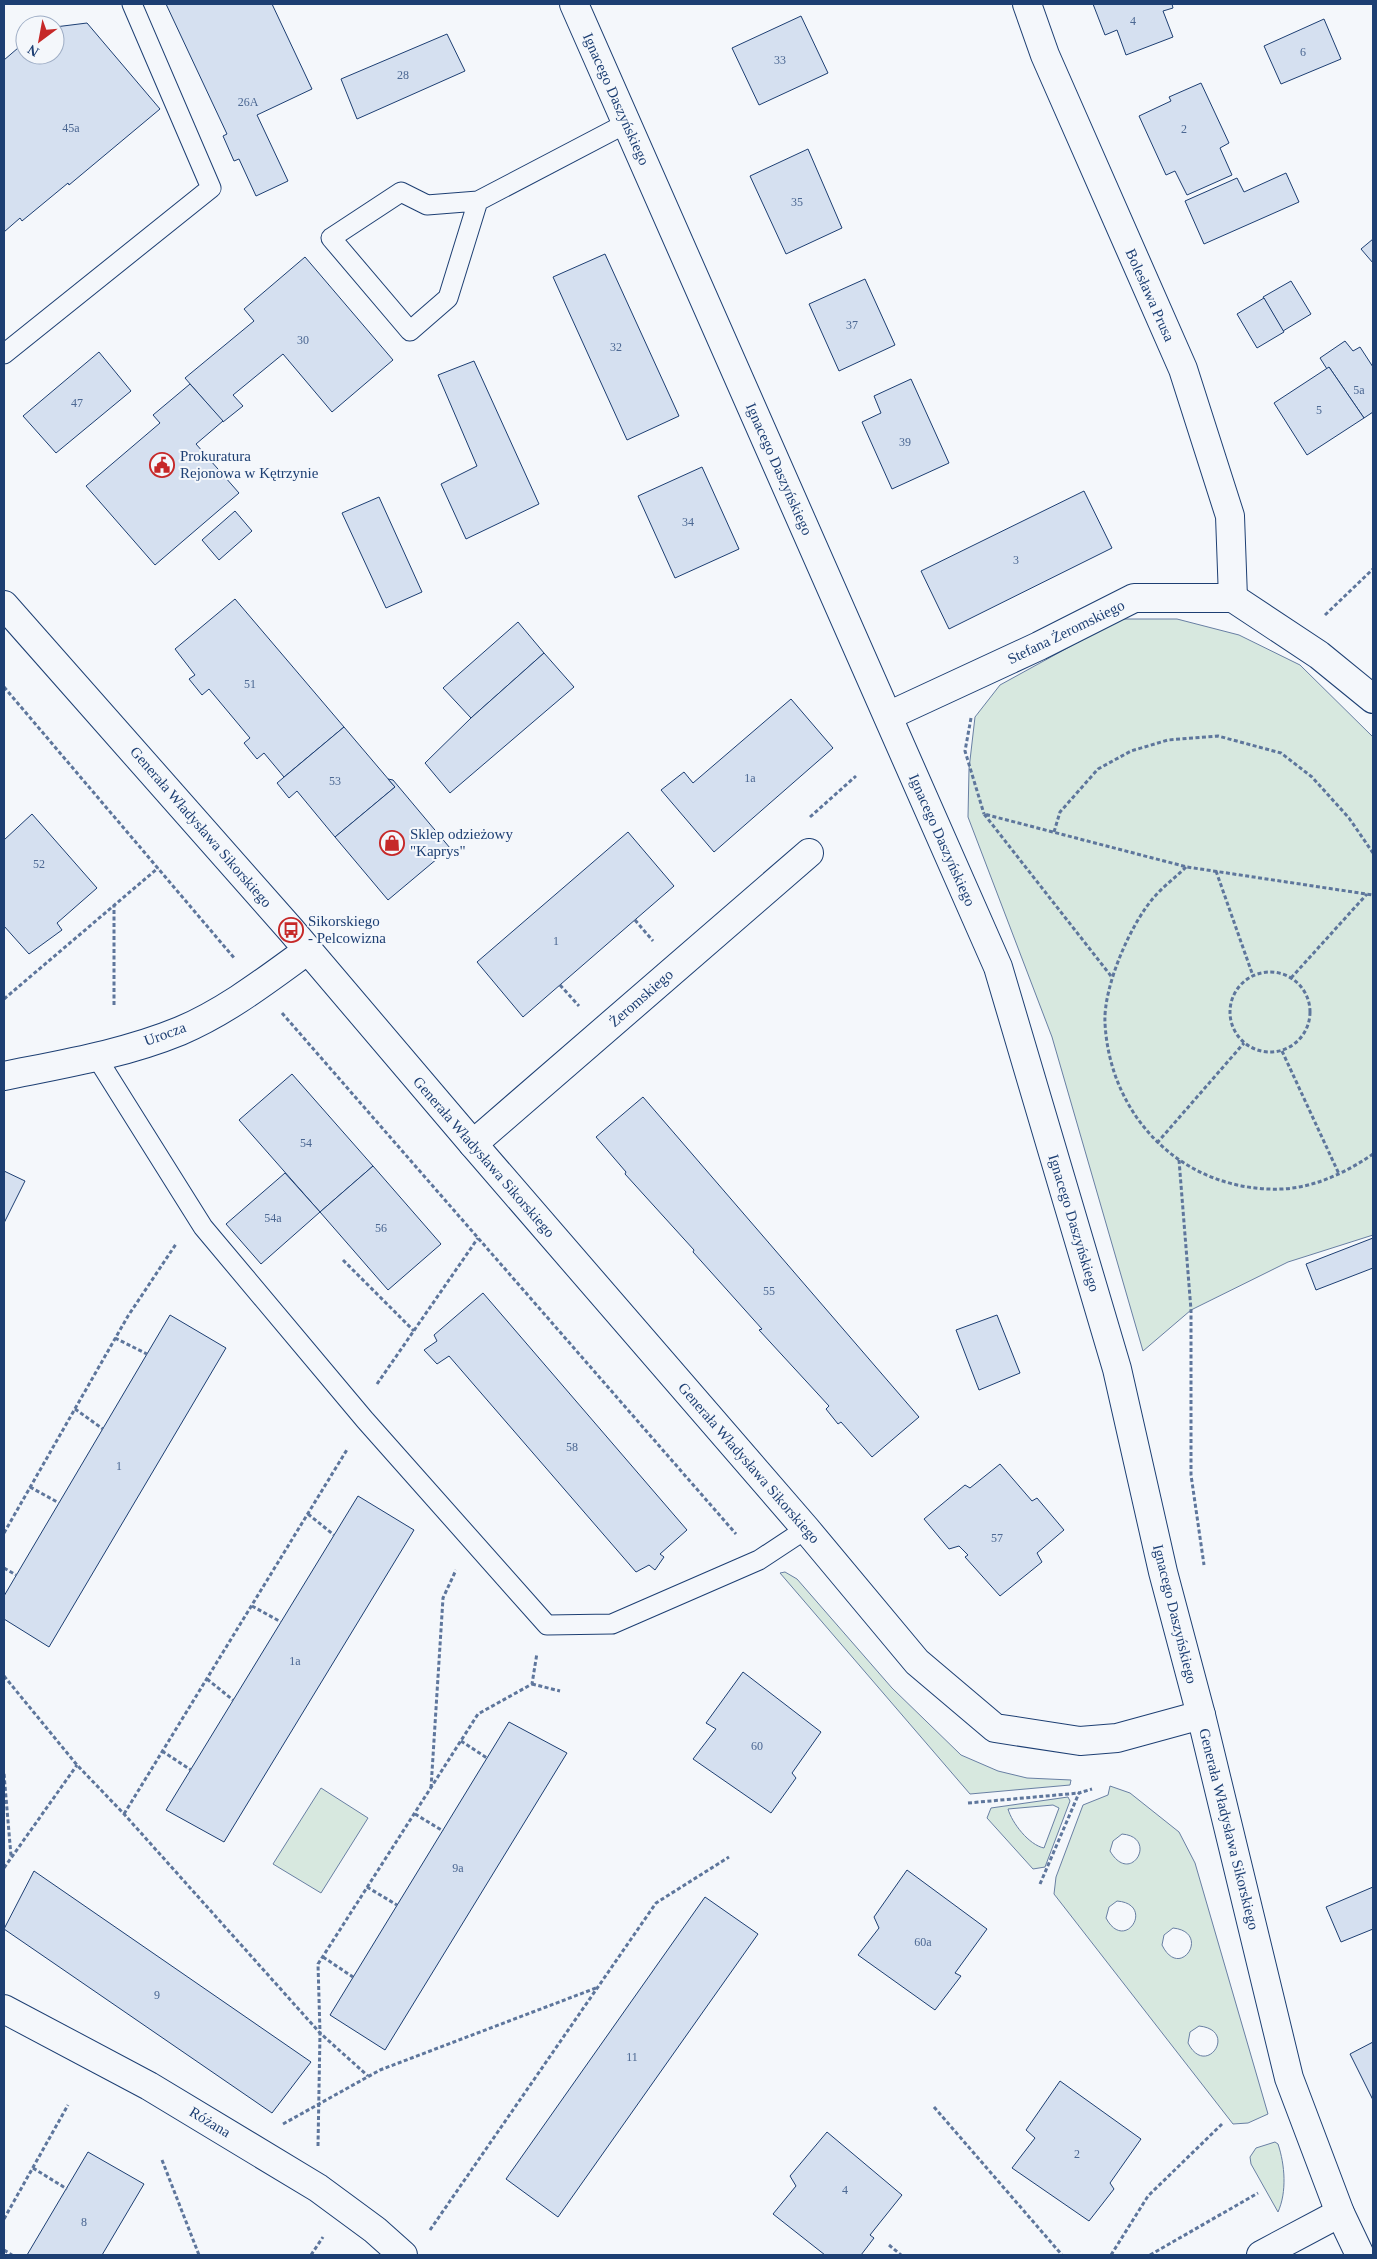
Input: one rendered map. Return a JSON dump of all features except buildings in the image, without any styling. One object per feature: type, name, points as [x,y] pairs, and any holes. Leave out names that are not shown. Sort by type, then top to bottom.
[{"type":"street","name":"Ignacego Daszyńskiego","points":[[574,4],[998,967],[1117,1369],[1163,1572],[1201,1715]]},
{"type":"street","name":"Bolesława Prusa","points":[[1027,4],[1045,55],[1183,369],[1230,516],[1233,598]]},
{"type":"street","name":"Stefana Żeromskiego","points":[[888,716],[1039,646],[1134,598],[1233,598]]},
{"type":"street","points":[[1233,598],[1318,655],[1373,698]]},
{"type":"street","name":"Generała Władysława Sikorskiego","points":[[4,604],[308,950],[806,1529],[917,1662],[996,1728],[1080,1741],[1117,1738],[1201,1715],[1289,2078],[1340,2213],[1360,2255]]},
{"type":"street","name":"Żeromskiego","points":[[473,1144],[809,853]]},
{"type":"street","name":"Urocza","points":[[4,1076],[97,1058],[180,1030],[242,999],[308,950]]},
{"type":"street","name":"Różana","points":[[4,2008],[149,2086],[318,2188],[375,2230],[403,2255]]},
{"type":"street","points":[[1261,2255],[1340,2213]]},
{"type":"lane","points":[[4,354],[212,188],[132,4]]},
{"type":"lane","points":[[478,201],[448,298],[410,330],[330,238],[400,192],[427,205],[478,201],[627,123]]},
{"type":"lane","points":[[97,1058],[203,1227],[362,1416],[547,1625],[612,1624],[758,1560],[806,1529]]},
{"type":"path","points":[[1319,620],[1373,569]]},
{"type":"path","points":[[4,687],[258,986],[758,1560]]},
{"type":"path","points":[[973,710],[965,751],[984,814],[1111,976]]},
{"type":"path","points":[[1054,832],[1060,812],[1098,769],[1131,751],[1168,740],[1218,736],[1281,753],[1289,759],[1312,777],[1349,818],[1373,853]]},
{"type":"path","points":[[984,814],[1187,867],[1373,895]]},
{"type":"path","points":[[1187,867],[1155,896],[1130,935],[1111,976],[1104,1021],[1111,1066],[1129,1108],[1157,1143],[1179,1159],[1216,1179],[1250,1188],[1284,1189],[1319,1182],[1350,1169],[1373,1154]]},
{"type":"path","points":[[4,999],[158,868]]},
{"type":"path","points":[[1216,871],[1253,976]]},
{"type":"path","points":[[1291,978],[1367,894]]},
{"type":"path","points":[[114,906],[114,1004]]},
{"type":"path","points":[[635,920],[654,942]]},
{"type":"path","points":[[1266,972],[1279,973],[1291,978],[1302,986],[1308,998],[1311,1011],[1309,1024],[1303,1036],[1294,1045],[1282,1051],[1268,1053],[1255,1050],[1244,1043],[1236,1032],[1231,1020],[1230,1007],[1234,994],[1242,983],[1253,976],[1266,972]]},
{"type":"path","points":[[560,985],[580,1007]]},
{"type":"path","points":[[1157,1143],[1244,1043]]},
{"type":"path","points":[[1282,1051],[1339,1174]]},
{"type":"path","points":[[1179,1159],[1190,1310],[1191,1475],[1204,1565]]},
{"type":"path","points":[[124,1814],[308,1514],[362,1416],[414,1330],[478,1238]]},
{"type":"path","points":[[4,1533],[115,1338],[177,1242]]},
{"type":"path","points":[[343,1260],[414,1330]]},
{"type":"path","points":[[115,1338],[148,1354]]},
{"type":"path","points":[[75,1408],[103,1429]]},
{"type":"path","points":[[30,1487],[59,1503]]},
{"type":"path","points":[[308,1514],[334,1535]]},
{"type":"path","points":[[4,1568],[16,1575]]},
{"type":"path","points":[[431,1788],[443,1598],[457,1568]]},
{"type":"path","points":[[252,1606],[281,1622]]},
{"type":"path","points":[[532,1684],[538,1649],[547,1625]]},
{"type":"path","points":[[4,1676],[76,1765],[124,1814],[320,2033],[368,2076]]},
{"type":"path","points":[[207,1678],[233,1700]]},
{"type":"path","points":[[318,2153],[320,2033],[318,1964],[478,1714],[532,1684],[560,1691]]},
{"type":"path","points":[[461,1741],[487,1758]]},
{"type":"path","points":[[162,1752],[191,1770]]},
{"type":"path","points":[[4,1868],[76,1765]]},
{"type":"path","points":[[4,1774],[11,1856]]},
{"type":"path","points":[[968,1803],[1079,1793],[1092,1789]]},
{"type":"path","points":[[1040,1884],[1079,1793]]},
{"type":"path","points":[[415,1814],[443,1831]]},
{"type":"path","points":[[435,2223],[656,1903],[729,1857]]},
{"type":"path","points":[[367,1887],[397,1905]]},
{"type":"path","points":[[323,1957],[353,1978]]},
{"type":"path","points":[[278,2126],[380,2070],[596,1988]]},
{"type":"path","points":[[4,2219],[68,2105]]},
{"type":"path","points":[[934,2107],[1062,2255]]},
{"type":"path","points":[[1111,2255],[1148,2196],[1222,2124]]},
{"type":"path","points":[[162,2160],[200,2255]]},
{"type":"path","points":[[33,2168],[66,2189]]},
{"type":"path","points":[[1150,2255],[1258,2193]]},
{"type":"path","points":[[311,2255],[325,2234]]},
{"type":"path","points":[[890,2245],[901,2255]]},
{"type":"path","points":[[4,2250],[12,2255]]},
{"type":"shaded area","points":[[1120,619],[1177,619],[1239,635],[1300,665],[1373,737],[1373,1235],[1288,1262],[1191,1310],[1143,1351],[1052,1037],[968,817],[969,769],[975,717],[1000,685]]},
{"type":"shaded area","points":[[785,1572],[797,1579],[892,1688],[961,1755],[998,1771],[1027,1778],[1071,1780],[1070,1785],[970,1794],[780,1573]]},
{"type":"shaded area","points":[[1110,1786],[1130,1793],[1179,1832],[1195,1863],[1268,2114],[1248,2123],[1233,2124],[1054,1894],[1056,1877],[1083,1805],[1108,1795]],"holes":[[[1122,1834],[1133,1837],[1139,1843],[1138,1857],[1133,1862],[1126,1864],[1118,1861],[1110,1851],[1113,1841]],[[1117,1901],[1129,1904],[1134,1910],[1136,1917],[1133,1924],[1128,1929],[1121,1931],[1114,1928],[1106,1918],[1109,1907]],[[1173,1928],[1184,1931],[1190,1938],[1189,1952],[1184,1957],[1177,1959],[1169,1955],[1162,1945],[1164,1935]],[[1199,2026],[1211,2029],[1217,2035],[1218,2043],[1215,2050],[1203,2056],[1195,2053],[1188,2043],[1190,2032]]]},
{"type":"shaded area","points":[[321,1788],[368,1818],[321,1893],[273,1864]]},
{"type":"shaded area","points":[[1068,1797],[1070,1801],[1045,1867],[1033,1869],[987,1818],[991,1808]],"holes":[[[1053,1805],[1059,1808],[1044,1848],[1033,1843],[1022,1833],[1013,1821],[1008,1809]]]},
{"type":"shaded area","points":[[1275,2142],[1278,2144],[1280,2152],[1284,2178],[1283,2196],[1278,2212],[1251,2164],[1250,2157],[1256,2148]]},
{"type":"place","name":"Prokuratura Rejonowa w Kętrzynie","points":[[162,465]]},
{"type":"place","name":"Sklep odzieżowy \"Kaprys\"","points":[[392,843]]},
{"type":"place","name":"Sikorskiego - Pelcowizna","points":[[291,930]]}]
